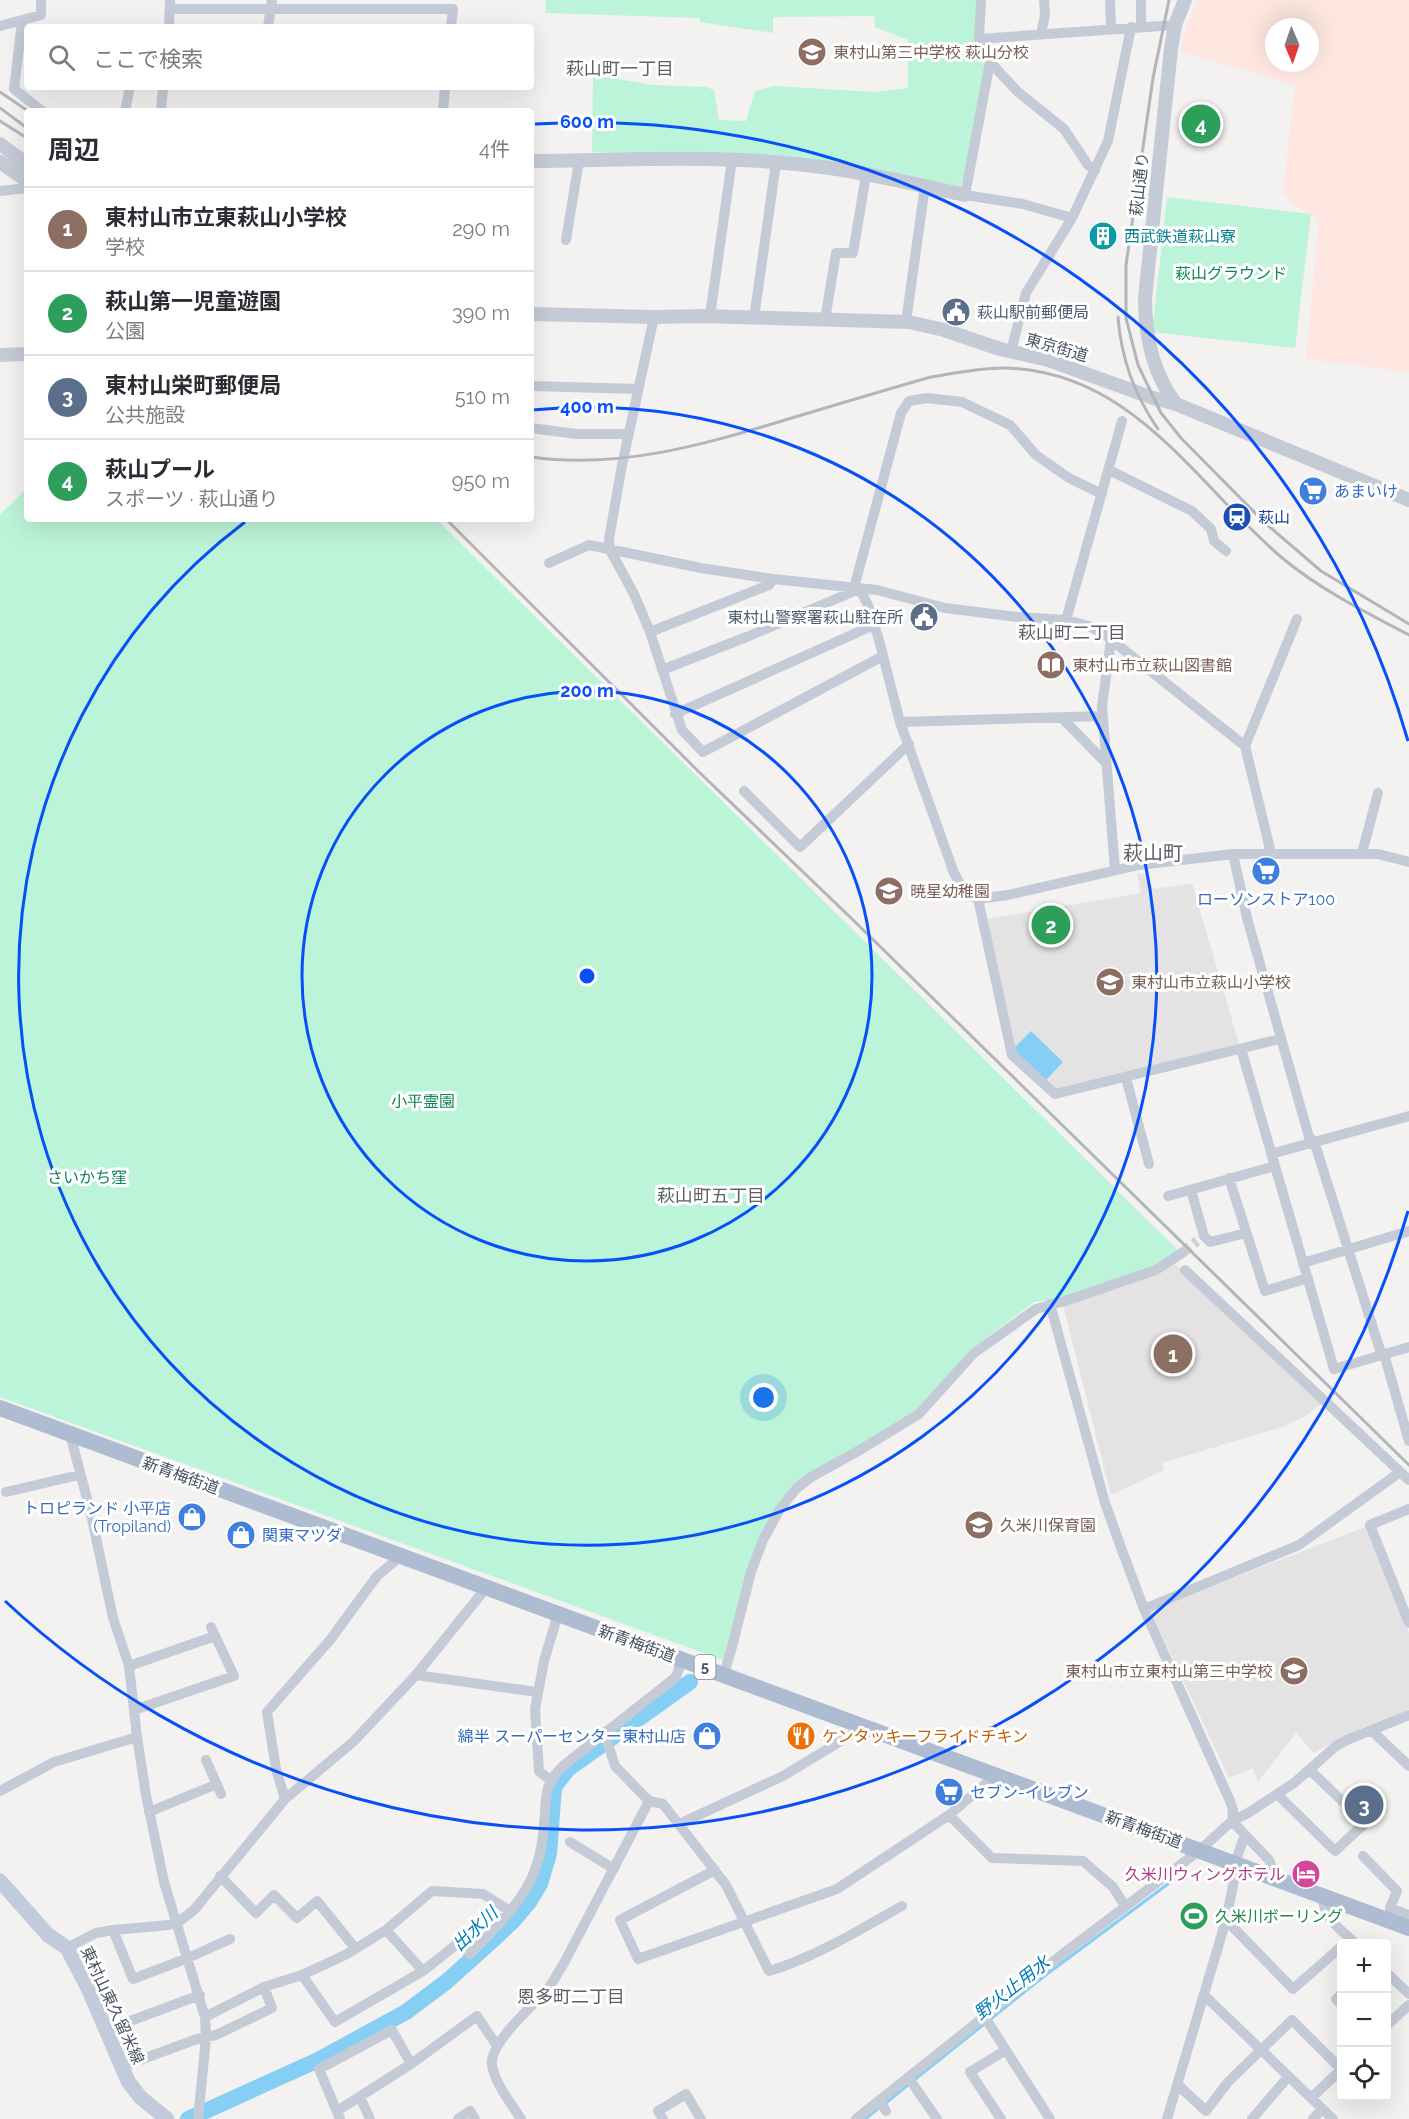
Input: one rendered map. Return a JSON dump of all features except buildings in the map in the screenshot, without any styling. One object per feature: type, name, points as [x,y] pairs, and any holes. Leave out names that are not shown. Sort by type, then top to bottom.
[{"type":"main road","name":"新青梅街道","points":[[0,1408],[1409,1928]]},
{"type":"main road","name":"東村山東久留米線","points":[[0,1881],[48,1935],[67,1948],[88,1988],[121,2067],[140,2097],[167,2119]]},
{"type":"street","points":[[0,26],[22,22],[41,15],[41,0]]},
{"type":"street","points":[[981,0],[979,39],[981,49],[1018,92],[1064,129],[1088,165],[1095,170]]},
{"type":"street","points":[[1041,34],[1045,15],[1044,0]]},
{"type":"street","points":[[1110,0],[1111,28]]},
{"type":"street","points":[[1011,351],[1026,293],[1072,218],[1108,141],[1141,0]]},
{"type":"street","name":"萩山通り","points":[[1176,404],[1166,388],[1153,357],[1147,337],[1145,317],[1147,269],[1168,75],[1175,25],[1185,0]]},
{"type":"street","points":[[169,24],[170,5],[389,5],[453,9],[451,24]]},
{"type":"street","points":[[269,24],[272,5]]},
{"type":"street","points":[[22,22],[14,90],[38,108]]},
{"type":"street","points":[[979,39],[1175,25]]},
{"type":"street","points":[[965,195],[990,62]]},
{"type":"street","points":[[126,108],[129,90]]},
{"type":"street","points":[[160,108],[163,90]]},
{"type":"street","points":[[443,108],[445,90]]},
{"type":"street","points":[[0,144],[24,162]]},
{"type":"street","points":[[534,161],[732,160],[823,167],[1023,204],[1072,218]]},
{"type":"street","points":[[710,316],[732,160]]},
{"type":"street","points":[[566,240],[579,161]]},
{"type":"street","points":[[0,162],[24,179]]},
{"type":"street","points":[[754,318],[776,163]]},
{"type":"street","points":[[825,320],[836,253],[853,253],[867,175]]},
{"type":"street","points":[[906,322],[925,186]]},
{"type":"street","points":[[0,190],[24,188]]},
{"type":"street","name":"東京街道","points":[[534,314],[710,316],[906,322],[944,330],[1048,360],[1153,398],[1176,404],[1409,500]]},
{"type":"street","points":[[654,317],[612,514],[609,539],[610,550],[634,594],[650,632],[682,730],[703,752],[883,656]]},
{"type":"street","points":[[0,355],[24,354]]},
{"type":"street","points":[[534,386],[638,389]]},
{"type":"street","points":[[1102,494],[1069,478],[1044,461],[1010,425],[962,402],[927,398],[909,401],[901,413],[856,588],[868,605],[900,722],[954,873],[965,892],[978,899],[1008,895],[1115,870],[1233,854],[1378,854],[1409,862]]},
{"type":"street","points":[[1066,620],[1122,421]]},
{"type":"street","points":[[534,428],[576,434],[629,434]]},
{"type":"street","points":[[1109,470],[1192,511],[1211,529],[1214,541],[1226,551]]},
{"type":"street","points":[[549,563],[589,545],[700,568],[773,579],[877,590],[945,608],[1017,617],[1066,620],[1089,626],[1111,640],[1245,746]]},
{"type":"street","points":[[650,632],[769,585],[773,579]]},
{"type":"street","points":[[662,670],[750,636],[856,588]]},
{"type":"street","points":[[1271,853],[1245,746],[1297,619]]},
{"type":"street","points":[[675,714],[874,625]]},
{"type":"street","points":[[1111,640],[1102,716],[1115,870]]},
{"type":"street","points":[[900,722],[1102,716]]},
{"type":"street","points":[[1062,718],[1106,763]]},
{"type":"street","points":[[744,791],[800,846],[909,744]]},
{"type":"street","points":[[1362,854],[1378,793]]},
{"type":"street","points":[[1233,854],[1247,918],[1309,1137],[1314,1141],[1380,1350],[1384,1354],[1409,1441]]},
{"type":"street","points":[[978,899],[1012,1055],[1054,1094],[1280,1039]]},
{"type":"street","points":[[1241,1049],[1334,1369],[1409,1347]]},
{"type":"street","points":[[1126,1078],[1149,1164]]},
{"type":"street","points":[[1272,1154],[1409,1116]]},
{"type":"street","points":[[1168,1196],[1275,1166]]},
{"type":"street","points":[[1229,1178],[1265,1291],[1308,1278]]},
{"type":"street","points":[[1191,1190],[1201,1239],[1210,1242],[1246,1233]]},
{"type":"street","points":[[1303,1263],[1409,1231]]},
{"type":"street","points":[[724,1674],[751,1572],[763,1540],[780,1509],[796,1489],[811,1477],[919,1414],[974,1353],[1036,1309],[1156,1270],[1182,1253]]},
{"type":"street","points":[[1185,1270],[1409,1480]]},
{"type":"street","points":[[1050,1305],[1105,1503],[1144,1609],[1230,1801],[1233,1810],[1232,1821],[1269,1860],[1276,1878]]},
{"type":"street","points":[[70,1434],[91,1514],[113,1618],[129,1666],[149,1812],[164,1882],[206,2017],[198,2116]]},
{"type":"street","points":[[1144,1609],[1299,1545],[1400,1472]]},
{"type":"street","points":[[6,1492],[80,1475]]},
{"type":"street","points":[[1409,1509],[1370,1525],[1409,1623]]},
{"type":"street","points":[[285,1798],[276,1769],[267,1712],[330,1640],[377,1576],[401,1556]]},
{"type":"street","points":[[67,1948],[96,1933],[113,1929],[177,1923],[194,1910],[285,1798],[353,1742],[416,1675],[486,1588]]},
{"type":"street","points":[[550,1780],[539,1771],[535,1709],[537,1692],[558,1614]]},
{"type":"street","points":[[129,1666],[213,1631],[234,1676],[134,1710]]},
{"type":"street","points":[[302,1975],[335,2022],[423,1971],[457,1944],[470,1954],[510,1911],[530,1883],[542,1847],[545,1824],[544,1802],[550,1780],[563,1766],[676,1677],[682,1660]]},
{"type":"street","points":[[416,1675],[537,1692]]},
{"type":"street","points":[[856,2119],[882,2104],[909,2078],[1070,1954],[1125,1906],[1200,1850],[1232,1821],[1277,1794],[1310,1770],[1336,1746],[1409,1715]]},
{"type":"street","points":[[679,1824],[783,1776],[864,1727]]},
{"type":"street","points":[[1371,1730],[1409,1766]]},
{"type":"street","points":[[605,1734],[615,1766],[649,1801],[663,1804],[726,1885],[769,1971],[792,1964],[902,1906]]},
{"type":"street","points":[[0,1791],[54,1762],[137,1737]]},
{"type":"street","points":[[149,1812],[184,1804],[219,1789],[206,1760]]},
{"type":"street","points":[[1277,1794],[1335,1851],[1365,1823],[1310,1770]]},
{"type":"street","points":[[715,1870],[620,1920],[638,1959],[837,1889],[949,1815],[996,1775]]},
{"type":"street","points":[[520,2119],[499,2084],[492,2064],[497,2046],[548,1989],[581,1933],[649,1801]]},
{"type":"street","points":[[949,1815],[992,1858],[1083,1861],[1113,1887],[1125,1906]]},
{"type":"street","points":[[1167,2119],[1226,1920],[1236,1865],[1245,1835]]},
{"type":"street","points":[[570,1842],[614,1869]]},
{"type":"street","points":[[1363,1856],[1397,1891],[1390,1908],[1409,1915]]},
{"type":"street","points":[[220,1876],[256,1912],[274,1895],[297,1918],[317,1901],[355,1948]]},
{"type":"street","points":[[206,2017],[264,1987],[302,1975],[347,1954],[386,1930],[432,1891],[483,1894],[510,1911]]},
{"type":"street","points":[[1322,1896],[1323,1910],[1345,1939]]},
{"type":"street","points":[[1226,1920],[1293,1989],[1337,1952]]},
{"type":"street","points":[[113,1929],[132,1979],[230,1939]]},
{"type":"street","points":[[386,1930],[423,1971]]},
{"type":"street","points":[[1391,1977],[1409,1994]]},
{"type":"street","points":[[121,2067],[197,2039],[206,2038],[272,2008],[264,1987]]},
{"type":"street","points":[[106,2030],[200,1995]]},
{"type":"street","points":[[1204,1995],[1333,2119]]},
{"type":"street","points":[[1391,2021],[1409,2005]]},
{"type":"street","points":[[411,2064],[392,2030],[319,2069],[338,2115],[360,2097],[411,2064],[477,2016],[497,2046]]},
{"type":"street","points":[[987,2020],[1050,2119]]},
{"type":"street","points":[[1178,2085],[1206,2111],[1228,2082],[1292,2020],[1337,2065]]},
{"type":"street","points":[[1001,2119],[970,2072],[1006,2050]]},
{"type":"street","points":[[1311,2098],[1337,2073]]},
{"type":"street","points":[[1252,2119],[1288,2077]]},
{"type":"street","points":[[909,2078],[937,2119]]},
{"type":"street","points":[[663,2119],[658,2111],[686,2094],[701,2119]]},
{"type":"street","points":[[360,2097],[370,2119]]},
{"type":"street","points":[[1313,2119],[1323,2109]]},
{"type":"street","points":[[458,2119],[470,2111],[475,2119]]},
{"type":"shaded area","points":[[1198,0],[1409,0],[1409,372],[1306,359],[1319,219],[1294,206],[1283,192],[1295,85],[1181,52],[1183,35]]},
{"type":"shaded area","name":"東村山市立萩山小学校","points":[[1148,873],[1153,889],[1192,883],[1239,1044],[1055,1091],[1015,1054],[987,919],[1141,893],[1137,874]]},
{"type":"shaded area","points":[[1173,1262],[1322,1403],[1304,1417],[1285,1426],[1162,1463],[1164,1470],[1111,1495],[1063,1305]]},
{"type":"shaded area","name":"東村山市立東村山第三中学校","points":[[1368,1526],[1409,1633],[1409,1709],[1351,1732],[1314,1753],[1296,1733],[1258,1782],[1253,1768],[1229,1778],[1150,1610]]},
{"type":"green space","points":[[546,0],[977,0],[975,53],[987,67],[961,187],[803,158],[592,152],[593,75],[654,85],[706,87],[714,90],[719,120],[746,121],[755,91],[774,86],[875,92],[908,88],[908,40],[875,27],[874,16],[773,17],[773,33],[700,22],[700,18],[545,13]]},
{"type":"green space","name":"萩山グラウンド","points":[[1167,197],[1311,214],[1295,348],[1152,332]]},
{"type":"green space","name":"小平霊園","points":[[24,491],[24,522],[439,522],[1179,1251],[1154,1268],[1060,1298],[1034,1302],[970,1350],[916,1413],[875,1438],[779,1505],[723,1660],[0,1397],[0,515]]},
{"type":"water","points":[[1031,1031],[1063,1062],[1046,1080],[1013,1049]]},
{"type":"waterway","name":"出水川","points":[[188,2119],[318,2060],[406,2012],[446,1982],[513,1921],[540,1884],[549,1854],[554,1787],[568,1769],[690,1682]]},
{"type":"waterway","name":"野火止用水","points":[[914,2080],[1047,1974],[1176,1878]]},
{"type":"waterway","name":"野火止用水","points":[[886,2103],[909,2084]]},
{"type":"waterway","name":"野火止用水","points":[[865,2119],[880,2107]]},
{"type":"tunnel","points":[[1182,1253],[1197,1241]]},
{"type":"railway","points":[[1169,0],[1153,78],[1126,265],[1126,318],[1138,365],[1161,413],[1181,438],[1265,523],[1321,571],[1409,624]]},
{"type":"railway","points":[[0,92],[24,108]]},
{"type":"railway","points":[[0,108],[24,126]]},
{"type":"railway","points":[[0,121],[24,136]]},
{"type":"railway","points":[[1118,317],[1122,347],[1130,376],[1142,403],[1158,429]]},
{"type":"railway","points":[[534,457],[596,460],[689,447],[931,377],[967,371],[1003,368],[1048,374],[1089,388],[1125,409],[1158,435],[1249,527],[1296,569],[1359,609],[1409,635]]},
{"type":"railway","points":[[449,522],[698,771],[1409,1465]]},
{"type":"place","name":"東村山第三中学校 萩山分校","points":[[812,52]]},
{"type":"place","name":"萩山プール","points":[[1201,124]]},
{"type":"place","name":"西武鉄道萩山寮","points":[[1103,236]]},
{"type":"place","name":"萩山駅前郵便局","points":[[956,312]]},
{"type":"place","name":"あまいけ","points":[[1313,491]]},
{"type":"place","name":"萩山","points":[[1237,517]]},
{"type":"place","name":"東村山警察署萩山駐在所","points":[[924,617]]},
{"type":"place","name":"東村山市立萩山図書館","points":[[1051,665]]},
{"type":"place","name":"ローソンストア100","points":[[1266,871]]},
{"type":"place","name":"暁星幼稚園","points":[[889,891]]},
{"type":"place","name":"萩山第一児童遊園","points":[[1051,925]]},
{"type":"place","name":"東村山市立萩山小学校","points":[[1110,982]]},
{"type":"place","name":"東村山市立東萩山小学校","points":[[1173,1354]]},
{"type":"place","name":"トロピランド 小平店 (Tropiland)","points":[[192,1517]]},
{"type":"place","name":"久米川保育園","points":[[979,1525]]},
{"type":"place","name":"関東マツダ","points":[[241,1535]]},
{"type":"place","name":"東村山市立東村山第三中学校","points":[[1294,1671]]},
{"type":"place","name":"綿半 スーパーセンター東村山店","points":[[707,1736]]},
{"type":"place","name":"ケンタッキーフライドチキン","points":[[801,1736]]},
{"type":"place","name":"セブン-イレブン","points":[[949,1792]]},
{"type":"place","name":"東村山栄町郵便局","points":[[1364,1805]]},
{"type":"place","name":"久米川ウィングホテル","points":[[1306,1874]]},
{"type":"place","name":"久米川ボーリング","points":[[1194,1916]]},
{"type":"district","name":"萩山町一丁目","points":[[620,69]]},
{"type":"district","name":"萩山町二丁目","points":[[1072,633]]},
{"type":"district","name":"萩山町","points":[[1153,853]]},
{"type":"district","name":"萩山町五丁目","points":[[711,1196]]},
{"type":"district","name":"恩多町二丁目","points":[[571,1997]]},
{"type":"park label","name":"さいかち窪","points":[[87,1177]]}]
